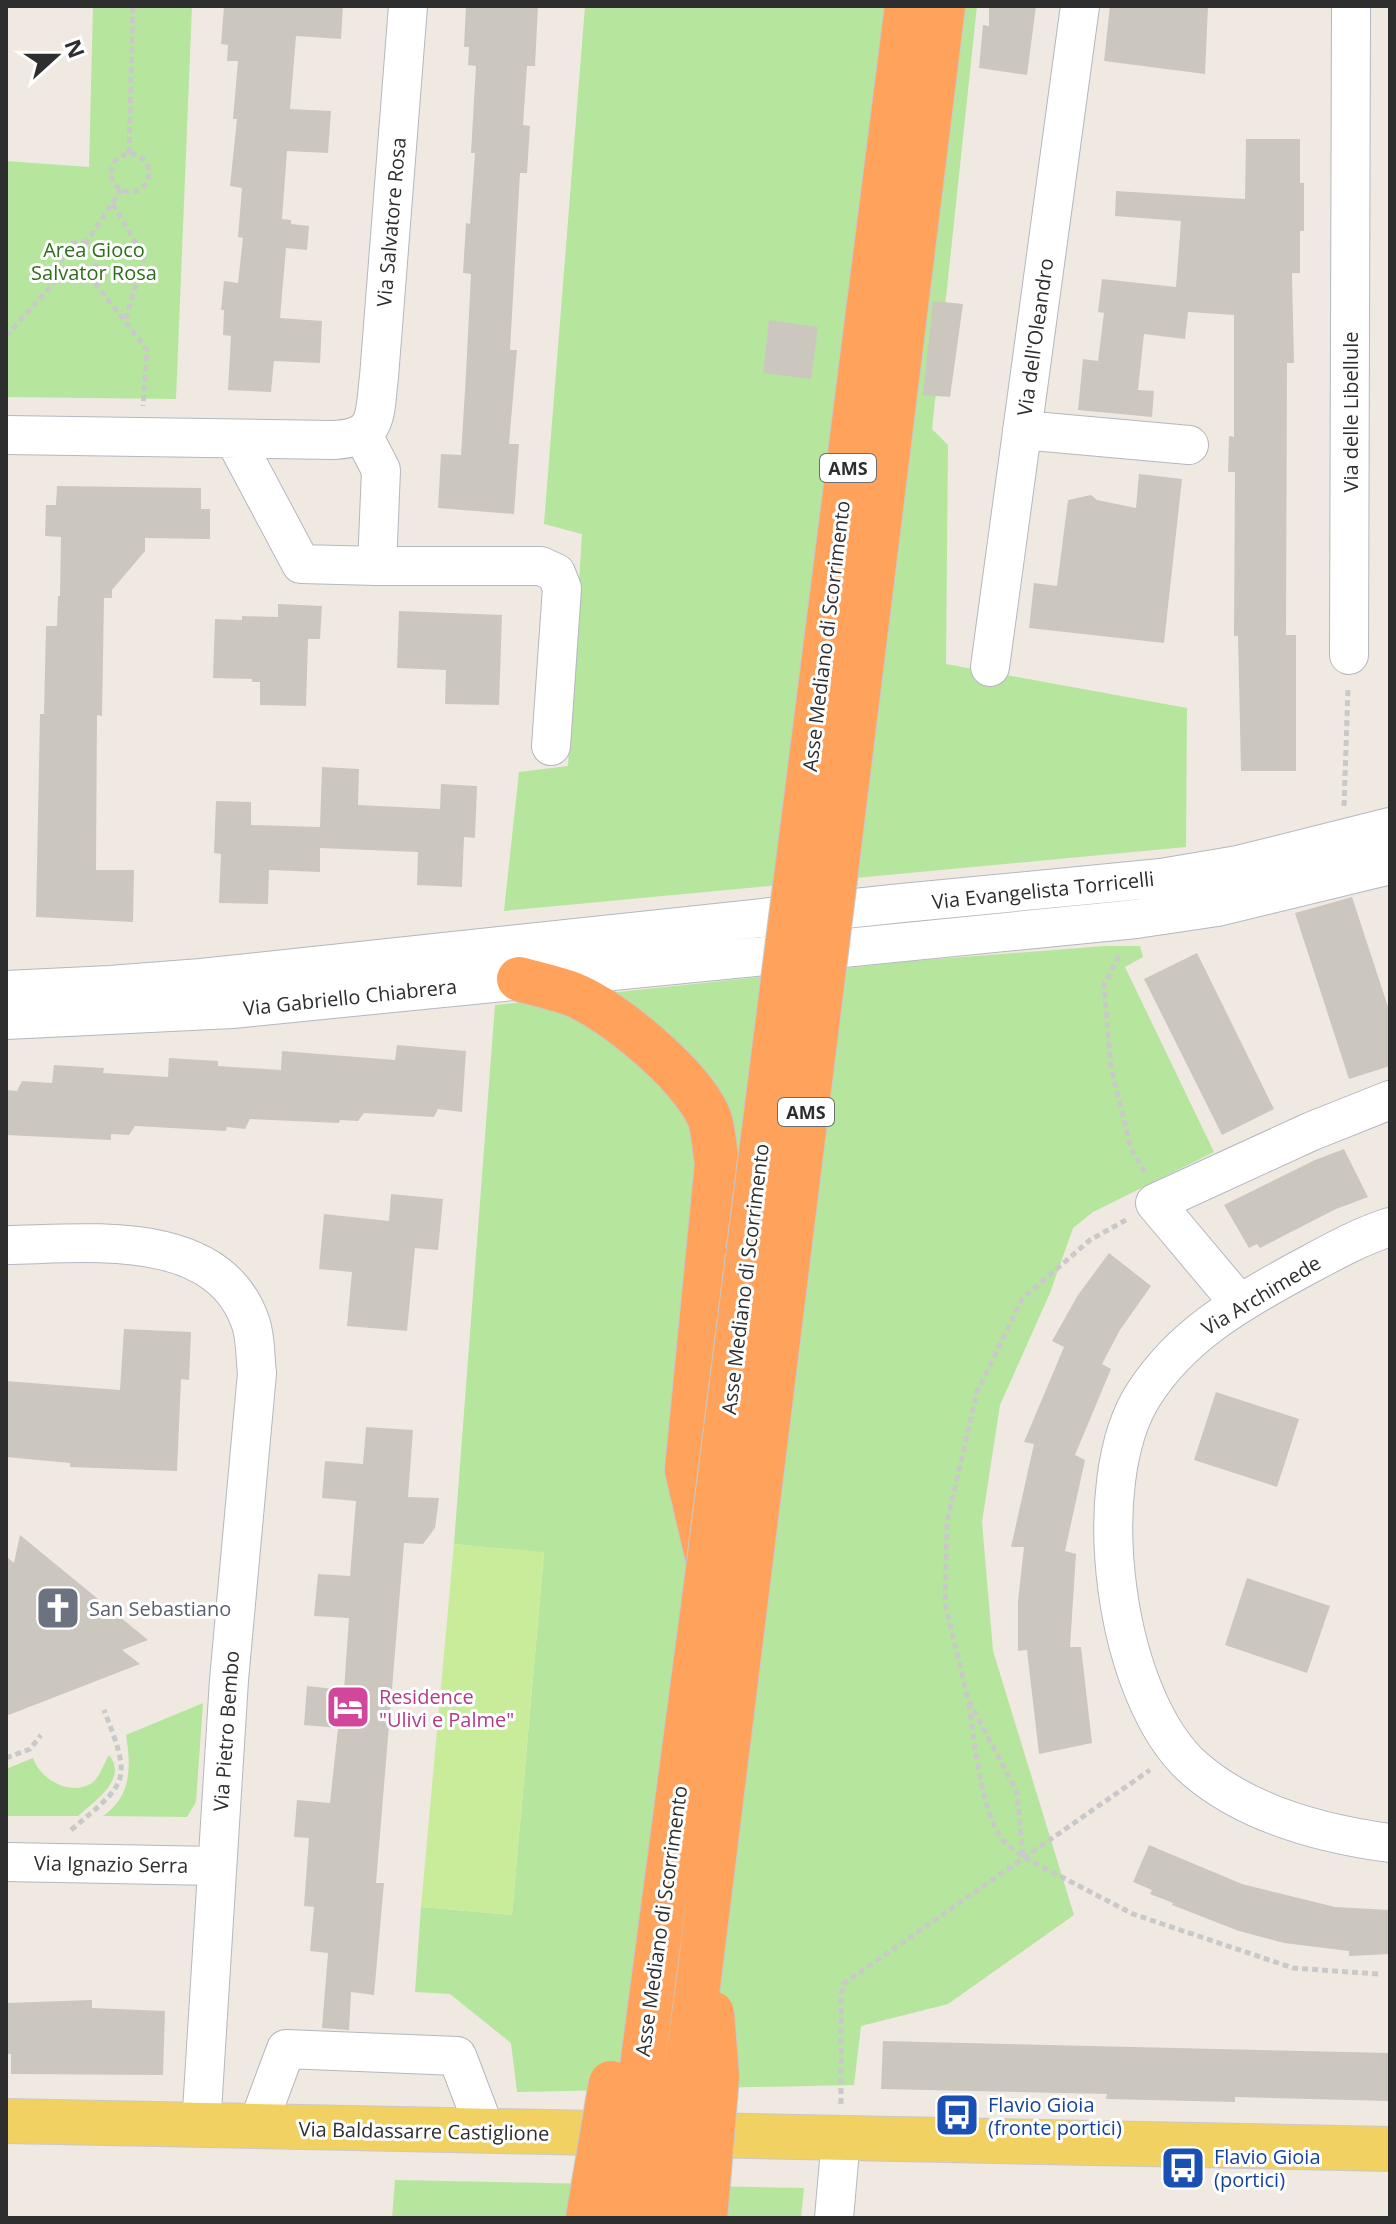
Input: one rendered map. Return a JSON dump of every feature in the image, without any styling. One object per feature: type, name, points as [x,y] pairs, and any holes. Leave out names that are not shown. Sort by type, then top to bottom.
[{"type":"highway","name":"Asse Mediano di Scorrimento","points":[[622,2218],[709,1562],[907,6]]},
{"type":"highway","name":"Asse Mediano di Scorrimento","points":[[665,2218],[705,1925],[943,6]]},
{"type":"highway","points":[[519,979],[573,994],[591,1003],[677,1070],[710,1117],[717,1163],[715,1195],[694,1376],[687,1470],[709,1562]]},
{"type":"highway","points":[[705,1925],[717,2076],[705,2218]]},
{"type":"highway","points":[[588,2218],[626,1998],[660,1926]]},
{"type":"main road","name":"Via Baldassarre Castiglione","points":[[6,2121],[1390,2149]]},
{"type":"street","name":"Via Salvatore Rosa","points":[[363,435],[369,428],[376,398],[408,6]]},
{"type":"street","name":"Via dell'Oleandro","points":[[990,667],[1080,6]]},
{"type":"street","name":"Via delle Libellule","points":[[1349,655],[1351,6]]},
{"type":"street","points":[[1022,430],[1189,445]]},
{"type":"street","points":[[6,435],[342,440],[363,435],[381,470],[377,566]]},
{"type":"street","points":[[235,440],[301,564],[541,566],[556,573],[562,588],[551,746]]},
{"type":"street","name":"Via Evangelista Torricelli","points":[[691,925],[1183,876],[1390,827]]},
{"type":"street","name":"Via Evangelista Torricelli","points":[[692,963],[1136,919],[1245,901],[1390,865]]},
{"type":"street","name":"Via Gabriello Chiabrera","points":[[6,990],[201,978],[691,925]]},
{"type":"street","name":"Via Gabriello Chiabrera","points":[[6,1020],[232,1009],[692,963]]},
{"type":"street","points":[[1239,1303],[1159,1202],[1312,1131],[1390,1100]]},
{"type":"street","name":"Via Archimede","points":[[1177,1751],[1139,1680],[1118,1593],[1113,1537],[1114,1482],[1121,1445],[1143,1395],[1198,1331],[1239,1303],[1326,1255],[1390,1227]]},
{"type":"street","name":"Via Pietro Bembo","points":[[6,1245],[121,1244],[160,1249],[200,1263],[235,1292],[252,1325],[257,1373],[229,1680],[201,2127]]},
{"type":"street","points":[[1177,1751],[1195,1769],[1233,1795],[1277,1816],[1332,1832],[1390,1843]]},
{"type":"street","name":"Via Ignazio Serra","points":[[6,1862],[216,1866]]},
{"type":"street","points":[[257,2127],[286,2049],[457,2056],[486,2132]]},
{"type":"street","points":[[834,2218],[841,2138]]},
{"type":"path","points":[[129,153],[133,6]]},
{"type":"path","points":[[129,153],[145,161],[150,173],[140,190],[127,192],[112,180],[112,168],[118,158],[129,153]]},
{"type":"path","points":[[85,244],[121,190]]},
{"type":"path","points":[[113,204],[144,257],[124,322]]},
{"type":"path","points":[[76,242],[85,244],[97,259],[89,275],[78,278],[65,271],[61,258],[65,247],[76,242]]},
{"type":"path","points":[[6,336],[65,271]]},
{"type":"path","points":[[89,275],[147,350],[143,407]]},
{"type":"path","points":[[1343,818],[1349,655]]},
{"type":"path","points":[[1136,919],[1137,936],[1118,957],[1104,985],[1111,1067],[1131,1149],[1159,1202],[1090,1240],[1022,1299],[977,1392],[947,1522],[945,1603],[968,1699],[976,1757],[990,1812],[1002,1839],[1023,1857],[1133,1914],[1293,1968],[1378,1974]]},
{"type":"path","points":[[968,1699],[1017,1792],[1023,1857]]},
{"type":"path","points":[[71,1830],[113,1794],[120,1778],[122,1761],[104,1710]]},
{"type":"path","points":[[6,1758],[30,1749],[41,1735]]},
{"type":"path","points":[[841,2094],[843,1984],[1177,1751]]},
{"type":"green space","name":"Area Gioco Salvator Rosa","points":[[93,6],[192,6],[176,399],[6,397],[6,161],[89,167]]},
{"type":"green space","points":[[585,6],[977,6],[932,429],[948,445],[946,664],[1187,708],[1186,847],[504,911],[519,772],[568,766],[582,534],[544,524]]},
{"type":"green space","points":[[1140,946],[1143,957],[1125,967],[1214,1152],[1093,1212],[1073,1228],[1050,1293],[1000,1405],[982,1522],[993,1651],[1074,1915],[948,2004],[861,2026],[854,2085],[517,2092],[511,2043],[450,1994],[415,1992],[421,1907],[512,1915],[544,1553],[454,1544],[495,1005],[912,961]]},
{"type":"green space","points":[[454,1544],[544,1552],[512,1915],[421,1907]]},
{"type":"green space","points":[[203,1703],[196,1802],[187,1817],[103,1816],[120,1799],[127,1780],[129,1758],[126,1735]]},
{"type":"green space","points":[[109,1755],[115,1772],[112,1781],[100,1797],[78,1816],[6,1816],[6,1769],[33,1758],[42,1773],[57,1784],[83,1787],[95,1780]]},
{"type":"green space","points":[[395,2180],[804,2188],[801,2218],[392,2218]]},
{"type":"building","points":[[224,6],[343,6],[341,39],[296,36],[290,109],[331,111],[328,153],[287,151],[282,219],[291,220],[291,224],[309,226],[307,250],[286,248],[280,318],[322,321],[320,363],[274,361],[271,392],[228,390],[231,336],[223,335],[224,310],[221,310],[224,281],[238,283],[243,238],[238,237],[242,188],[230,186],[237,119],[233,119],[238,61],[227,61],[228,45],[221,44]]},
{"type":"building","points":[[466,6],[538,6],[535,66],[527,66],[523,125],[530,126],[527,173],[520,173],[510,350],[517,350],[509,444],[519,444],[514,514],[438,508],[441,454],[461,455],[466,374],[471,274],[463,273],[475,153],[471,153],[476,66],[468,65],[469,47],[464,47]]},
{"type":"building","points":[[989,6],[1036,6],[1027,75],[979,68],[983,25],[989,26]]},
{"type":"building","points":[[1110,6],[1208,6],[1205,74],[1104,61]]},
{"type":"building","points":[[1246,139],[1300,139],[1300,183],[1304,183],[1300,273],[1292,273],[1294,363],[1287,363],[1286,635],[1296,635],[1296,771],[1241,771],[1238,636],[1234,636],[1235,472],[1228,472],[1229,436],[1234,437],[1234,315],[1188,312],[1185,339],[1144,334],[1138,390],[1154,391],[1152,417],[1078,410],[1083,359],[1098,361],[1104,313],[1098,312],[1102,279],[1176,287],[1181,221],[1115,216],[1116,191],[1245,199]]},
{"type":"building","points":[[933,301],[963,304],[950,397],[923,395]]},
{"type":"building","points":[[769,320],[818,327],[811,379],[763,373]]},
{"type":"building","points":[[1139,474],[1182,479],[1164,643],[1029,628],[1034,583],[1057,586],[1068,500],[1091,495],[1097,500],[1136,508]]},
{"type":"building","points":[[57,486],[201,488],[201,509],[210,509],[210,539],[145,538],[145,551],[112,590],[112,598],[104,598],[102,716],[97,715],[96,870],[134,870],[133,922],[36,917],[40,714],[44,714],[46,626],[57,626],[60,596],[61,537],[45,536],[46,505],[56,505]]},
{"type":"building","points":[[278,604],[322,606],[320,639],[308,639],[306,706],[260,705],[260,682],[213,678],[215,619],[278,617]]},
{"type":"building","points":[[399,611],[502,615],[499,705],[445,704],[446,670],[397,668]]},
{"type":"building","points":[[322,767],[359,769],[358,805],[440,809],[441,784],[477,786],[475,838],[464,837],[462,887],[417,885],[418,852],[320,848],[320,872],[269,870],[268,904],[219,903],[221,854],[214,853],[216,801],[251,802],[251,825],[320,827]]},
{"type":"building","points":[[1352,897],[1390,1013],[1390,1066],[1349,1079],[1295,913]]},
{"type":"building","points":[[1197,953],[1274,1109],[1222,1135],[1144,979]]},
{"type":"building","points":[[397,1045],[466,1051],[462,1112],[438,1109],[434,1117],[364,1113],[358,1121],[340,1120],[339,1123],[250,1119],[245,1129],[227,1127],[226,1131],[135,1126],[129,1135],[111,1134],[111,1140],[6,1135],[6,1090],[17,1091],[22,1081],[52,1083],[54,1065],[104,1068],[103,1073],[168,1077],[169,1058],[218,1061],[218,1066],[281,1070],[282,1051],[395,1060]]},
{"type":"building","points":[[1344,1149],[1368,1197],[1336,1209],[1260,1248],[1257,1244],[1249,1248],[1224,1205]]},
{"type":"building","points":[[391,1194],[443,1199],[438,1250],[415,1248],[407,1331],[347,1326],[352,1272],[319,1269],[324,1214],[389,1221]]},
{"type":"building","points":[[1109,1253],[1151,1286],[1120,1330],[1102,1364],[1111,1369],[1075,1455],[1085,1460],[1065,1551],[1076,1554],[1070,1647],[1081,1647],[1092,1743],[1039,1754],[1027,1650],[1018,1651],[1018,1601],[1024,1547],[1011,1547],[1034,1444],[1024,1442],[1064,1347],[1052,1341],[1078,1295]]},
{"type":"building","points":[[124,1329],[191,1332],[189,1380],[181,1379],[177,1471],[70,1467],[70,1463],[6,1457],[6,1381],[120,1390]]},
{"type":"building","points":[[1216,1392],[1299,1419],[1277,1487],[1194,1460]]},
{"type":"building","name":"Residence \"Ulivi e Palme\"","points":[[366,1427],[413,1430],[408,1497],[439,1498],[435,1528],[423,1544],[404,1543],[376,1883],[384,1883],[374,1995],[351,1992],[349,2030],[322,2028],[328,1953],[310,1951],[314,1907],[304,1906],[309,1838],[294,1837],[297,1800],[330,1803],[338,1728],[304,1725],[307,1686],[344,1690],[349,1618],[314,1616],[318,1574],[350,1576],[356,1501],[322,1498],[325,1461],[363,1464]]},
{"type":"building","name":"San Sebastiano","points":[[20,1535],[148,1640],[122,1650],[140,1664],[6,1716],[6,1556],[14,1563]]},
{"type":"building","points":[[1247,1578],[1330,1606],[1307,1673],[1225,1645]]},
{"type":"building","points":[[1149,1845],[1242,1884],[1335,1907],[1390,1910],[1390,1954],[1349,1956],[1349,1951],[1284,1943],[1239,1931],[1172,1905],[1150,1894],[1152,1890],[1133,1882]]},
{"type":"building","points":[[92,2000],[92,2008],[165,2011],[163,2075],[11,2074],[11,2054],[6,2054],[6,2003]]},
{"type":"building","points":[[883,2041],[1390,2053],[1390,2101],[1235,2097],[1235,2102],[1106,2099],[1107,2094],[881,2089]]},
{"type":"place","name":"San Sebastiano","points":[[58,1608]]},
{"type":"place","name":"Residence \"Ulivi e Palme\"","points":[[348,1707]]},
{"type":"place","name":"Flavio Gioia (fronte portici)","points":[[957,2115]]},
{"type":"place","name":"Flavio Gioia (portici)","points":[[1183,2168]]}]
